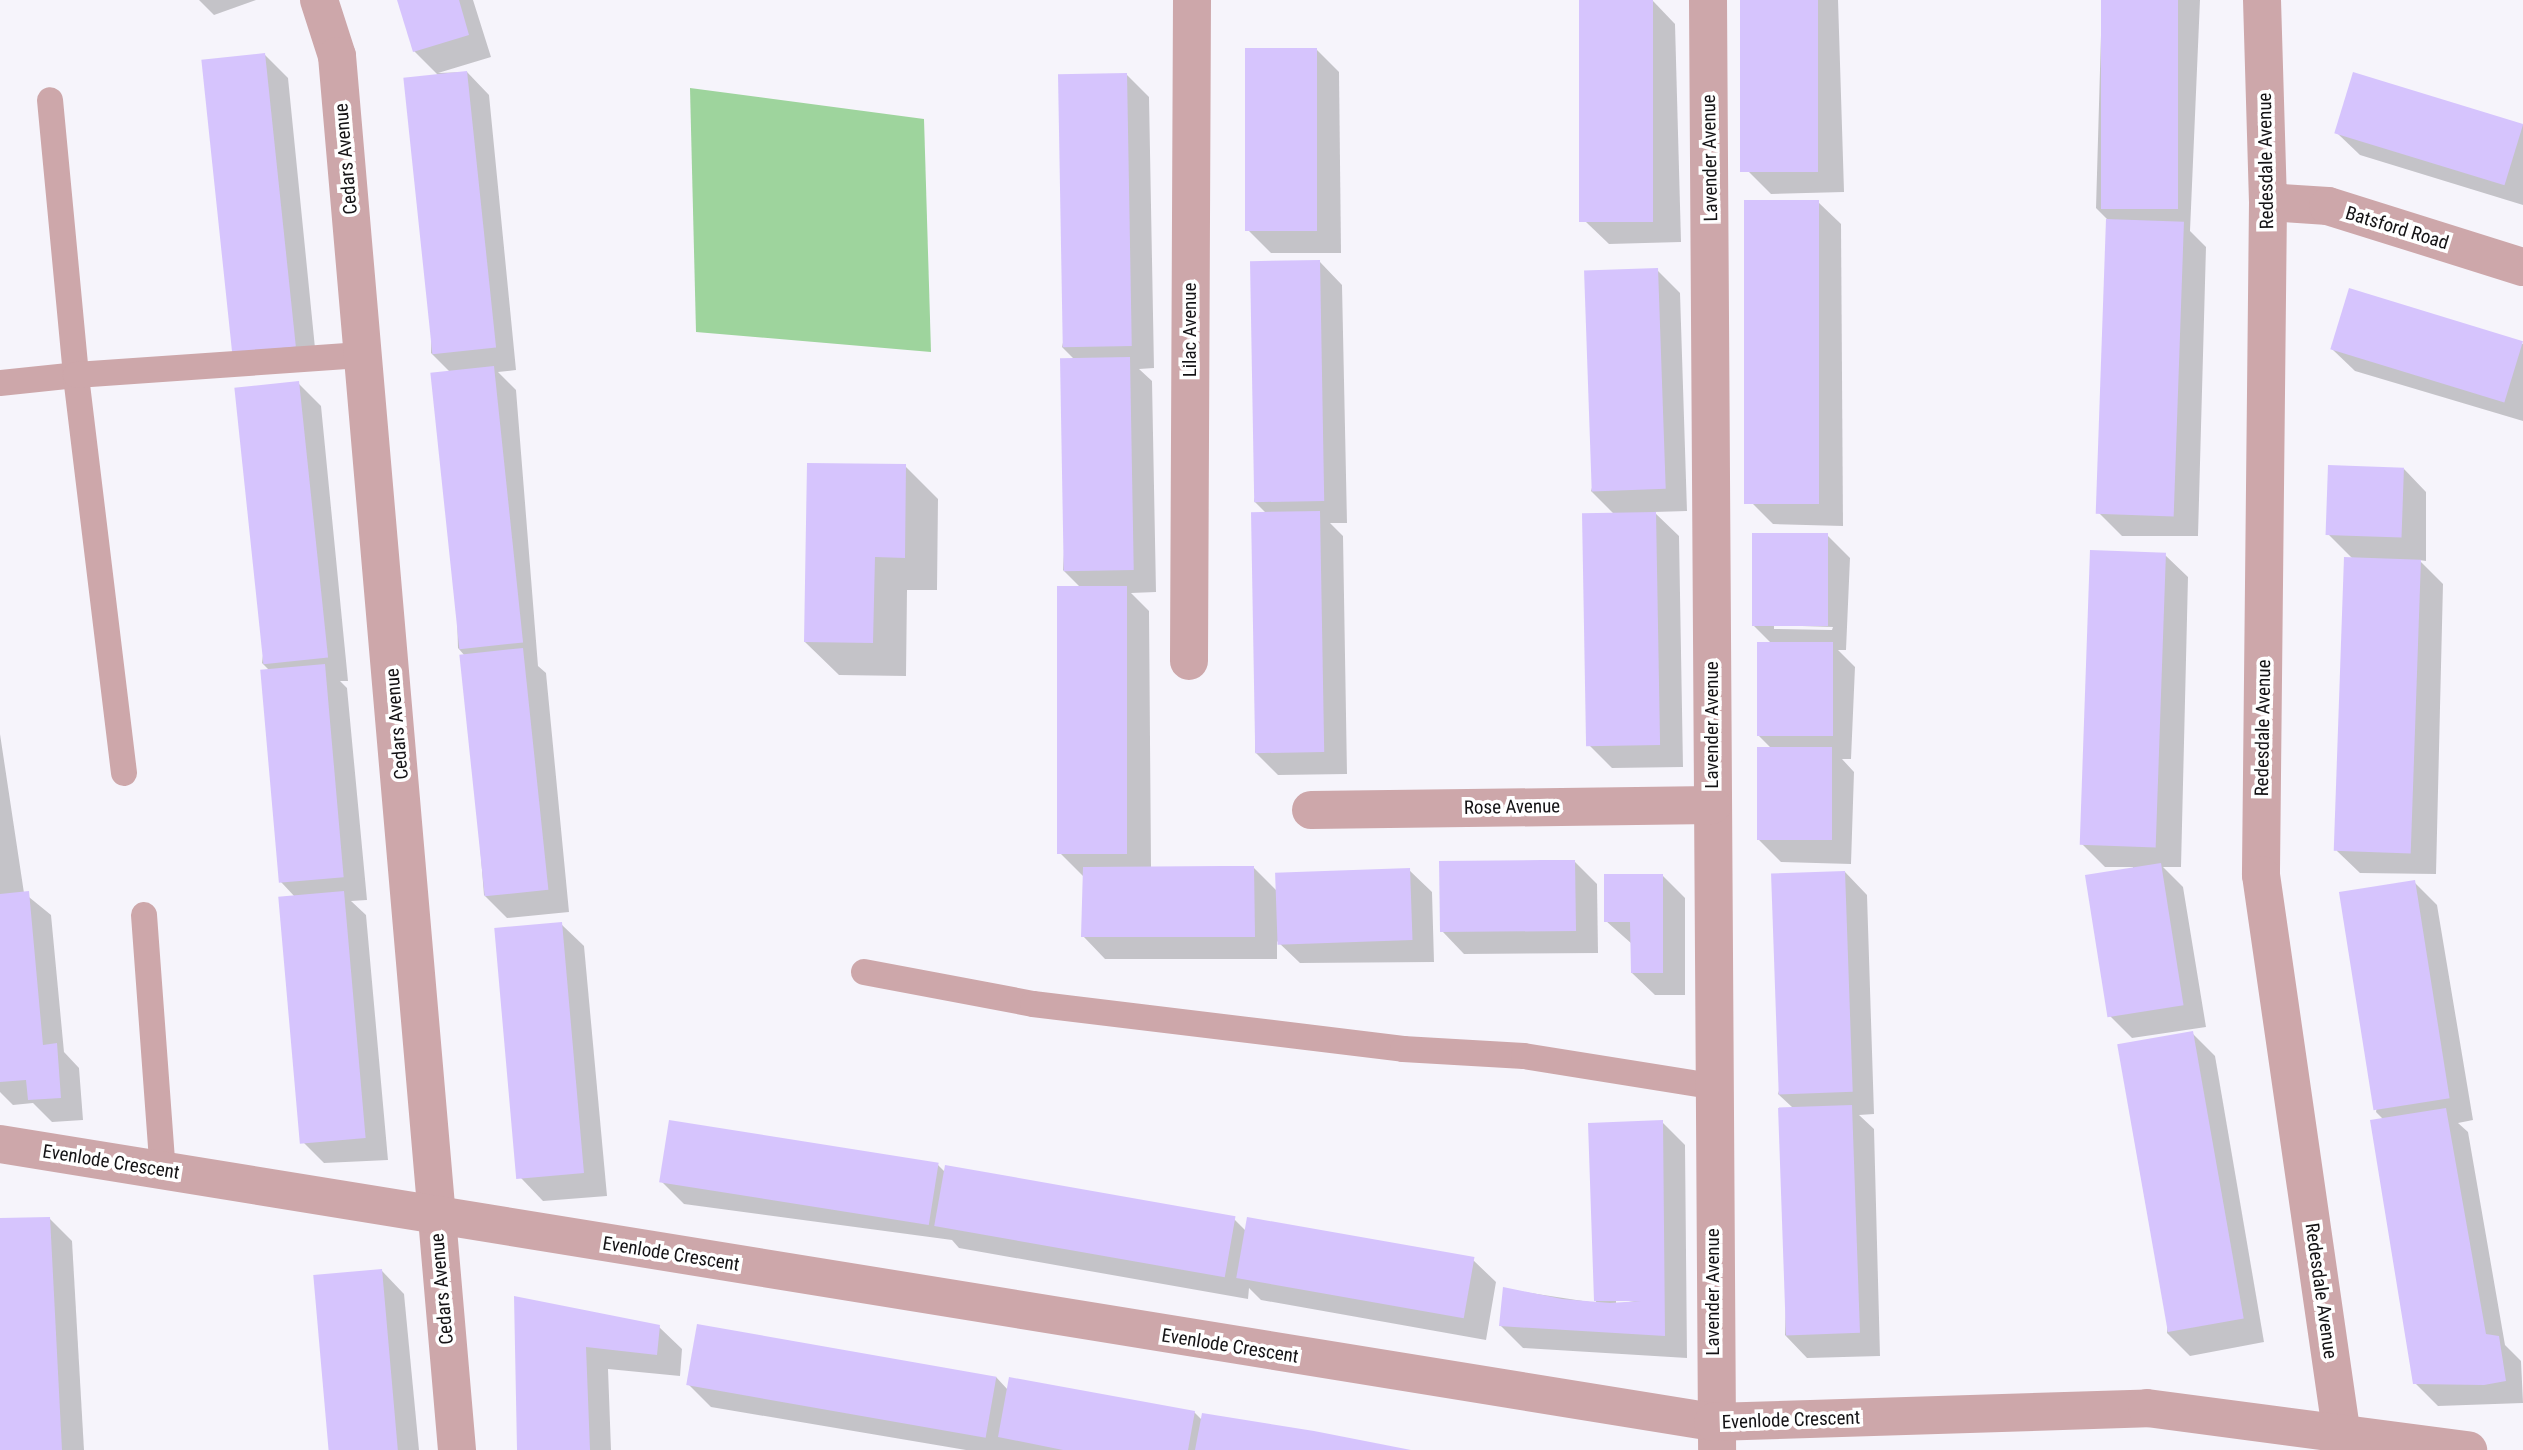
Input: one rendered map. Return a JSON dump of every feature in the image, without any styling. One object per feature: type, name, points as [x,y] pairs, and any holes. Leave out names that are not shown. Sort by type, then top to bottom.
[{"type":"street","name":"Cedars Avenue","points":[[319,0],[337,56],[457,1450]]},
{"type":"street","name":"Lilac Avenue","points":[[1189,661],[1192,0]]},
{"type":"street","name":"Lavender Avenue","points":[[1708,0],[1715,1436]]},
{"type":"street","name":"Redesdale Avenue","points":[[2262,0],[2268,202],[2261,875],[2343,1441]]},
{"type":"street","name":"Batsford Road","points":[[2268,202],[2328,206],[2523,267]]},
{"type":"street","name":"Rose Avenue","points":[[1311,810],[1712,805]]},
{"type":"street","name":"Evenlode Crescent","points":[[0,1144],[436,1216],[1715,1436],[2147,1408],[2343,1441],[2468,1450]]},
{"type":"lane","points":[[50,100],[76,374],[124,774]]},
{"type":"lane","points":[[0,383],[76,374],[364,355]]},
{"type":"lane","points":[[144,915],[163,1171]]},
{"type":"lane","points":[[864,972],[1033,1004],[1403,1049],[1524,1056],[1712,1086]]},
{"type":"green space","points":[[690,88],[924,119],[931,352],[696,332]]},
{"type":"building","points":[[397,0],[459,0],[469,35],[413,52]]},
{"type":"building","points":[[1579,0],[1653,0],[1653,222],[1579,222]]},
{"type":"building","points":[[1740,0],[1818,0],[1818,172],[1740,172]]},
{"type":"building","points":[[2101,0],[2178,0],[2178,209],[2101,209]]},
{"type":"building","points":[[1245,48],[1317,48],[1317,231],[1245,231]]},
{"type":"building","points":[[265,53],[296,346],[232,353],[201,60]]},
{"type":"building","points":[[467,71],[496,347],[432,354],[403,78]]},
{"type":"building","points":[[2353,72],[2523,124],[2505,185],[2334,133]]},
{"type":"building","points":[[1127,73],[1132,346],[1063,347],[1058,74]]},
{"type":"building","points":[[1744,200],[1819,200],[1819,504],[1744,504]]},
{"type":"building","points":[[2106,219],[2184,222],[2174,517],[2096,514]]},
{"type":"building","points":[[1320,260],[1324,501],[1254,502],[1250,261]]},
{"type":"building","points":[[1658,268],[1666,489],[1592,491],[1584,271]]},
{"type":"building","points":[[2349,288],[2523,341],[2504,402],[2330,349]]},
{"type":"building","points":[[1130,357],[1134,570],[1064,571],[1060,358]]},
{"type":"building","points":[[494,366],[523,642],[459,649],[430,373]]},
{"type":"building","points":[[299,381],[328,657],[263,664],[234,388]]},
{"type":"building","points":[[807,463],[906,464],[905,558],[875,557],[873,643],[804,642]]},
{"type":"building","points":[[2328,465],[2404,468],[2402,538],[2326,535]]},
{"type":"building","points":[[1320,511],[1324,752],[1255,753],[1251,512]]},
{"type":"building","points":[[1656,512],[1660,745],[1586,746],[1582,513]]},
{"type":"building","points":[[1752,533],[1828,533],[1828,626],[1752,626]]},
{"type":"building","points":[[2090,550],[2166,553],[2156,847],[2080,845]]},
{"type":"building","points":[[2344,557],[2421,560],[2411,854],[2334,851]]},
{"type":"building","points":[[1057,586],[1127,586],[1127,854],[1057,854]]},
{"type":"building","points":[[1757,642],[1833,642],[1833,736],[1757,736]]},
{"type":"building","points":[[523,648],[548,890],[485,896],[459,655]]},
{"type":"building","points":[[325,664],[344,877],[279,883],[260,670]]},
{"type":"building","points":[[1757,747],[1832,747],[1832,840],[1757,840]]},
{"type":"building","points":[[1575,860],[1576,931],[1440,932],[1439,861]]},
{"type":"building","points":[[2161,863],[2184,1005],[2107,1017],[2085,875]]},
{"type":"building","points":[[1254,866],[1255,937],[1081,937],[1083,867]]},
{"type":"building","points":[[1410,868],[1413,940],[1278,945],[1275,873]]},
{"type":"building","points":[[1845,871],[1853,1092],[1779,1094],[1771,874]]},
{"type":"building","points":[[1604,874],[1663,874],[1663,973],[1631,973],[1630,922],[1604,922]]},
{"type":"building","points":[[2415,880],[2450,1098],[2374,1110],[2339,892]]},
{"type":"building","points":[[29,891],[43,1045],[57,1043],[61,1098],[28,1100],[26,1080],[0,1082],[0,894]]},
{"type":"building","points":[[344,891],[366,1138],[300,1144],[278,897]]},
{"type":"building","points":[[562,922],[584,1173],[516,1179],[494,928]]},
{"type":"building","points":[[2193,1031],[2244,1319],[2168,1332],[2117,1044]]},
{"type":"building","points":[[1852,1105],[1860,1333],[1786,1335],[1778,1108]]},
{"type":"building","points":[[2446,1108],[2486,1334],[2499,1336],[2506,1381],[2484,1385],[2413,1384],[2370,1120]]},
{"type":"building","points":[[669,1120],[939,1163],[929,1225],[659,1182]]},
{"type":"building","points":[[1663,1120],[1665,1336],[1499,1326],[1503,1287],[1562,1299],[1610,1303],[1641,1301],[1594,1301],[1588,1123]]},
{"type":"building","points":[[945,1165],[1236,1216],[1225,1277],[934,1226]]},
{"type":"building","points":[[50,1217],[62,1450],[0,1450],[0,1218]]},
{"type":"building","points":[[1247,1217],[1474,1257],[1464,1318],[1236,1278]]},
{"type":"building","points":[[382,1269],[398,1450],[329,1450],[313,1275]]},
{"type":"building","points":[[514,1296],[660,1325],[657,1355],[586,1347],[590,1450],[517,1450]]},
{"type":"building","points":[[697,1324],[996,1377],[986,1438],[686,1385]]},
{"type":"building","points":[[1009,1377],[1195,1411],[1188,1450],[1063,1450],[998,1437]]},
{"type":"building","points":[[1202,1413],[1314,1431],[1411,1450],[1195,1450]]}]
